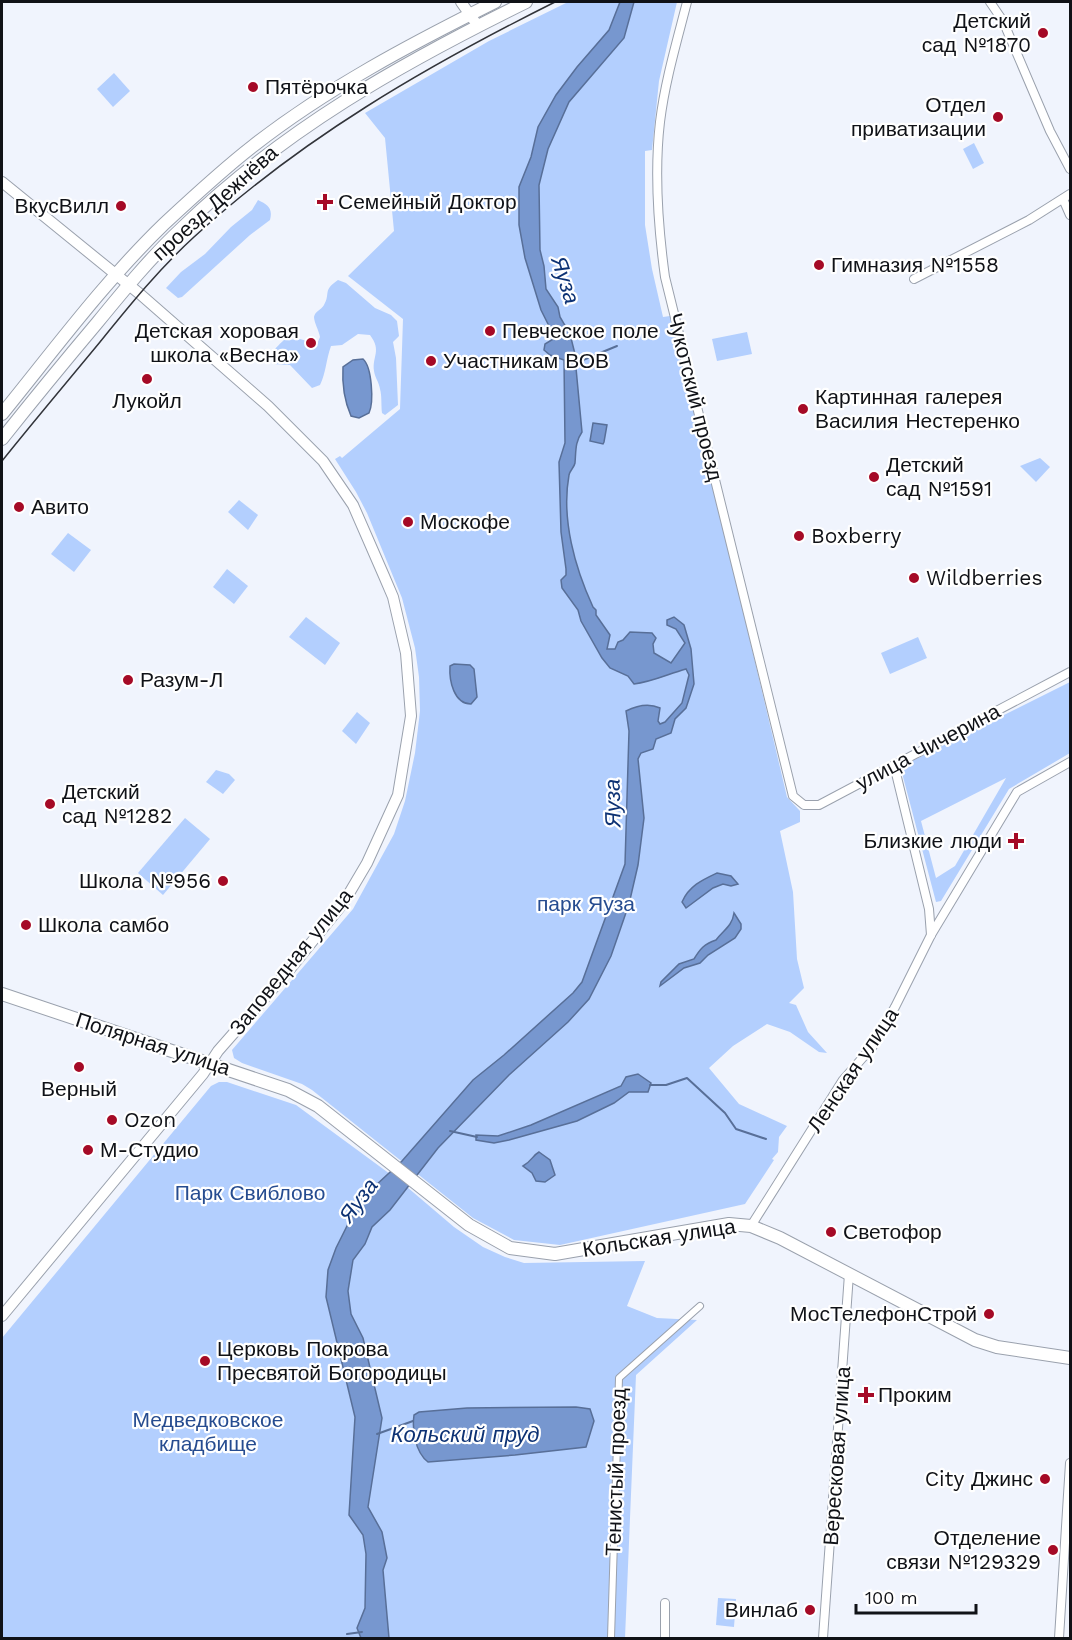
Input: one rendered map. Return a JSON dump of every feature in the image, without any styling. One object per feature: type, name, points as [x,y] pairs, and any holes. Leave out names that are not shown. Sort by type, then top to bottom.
[{"type":"main road","name":"проезд Дежнёва","points":[[2,414],[117,275],[171,218],[261,140],[318,99],[379,62],[495,2]]},
{"type":"main road","name":"проезд Дежнёва","points":[[2,438],[129,284],[201,209],[279,144],[388,74],[526,2]]},
{"type":"main road","name":"Полярная улица","points":[[2,994],[211,1062],[304,1098]]},
{"type":"main road","name":"Кольская улица","points":[[304,1098],[318,1106],[469,1225],[510,1248],[555,1254],[729,1224],[751,1226],[780,1238],[975,1340],[997,1347],[1071,1358]]},
{"type":"street","points":[[461,2],[478,26]]},
{"type":"street","name":"Чукотский проезд","points":[[687,2],[660,120],[657,174],[659,233],[665,277],[790,789]]},
{"type":"street","points":[[990,2],[1003,21],[1050,131],[1071,169]]},
{"type":"street","name":"Заповедная улица","points":[[2,182],[129,284],[268,406],[329,468],[352,505],[393,597],[406,653],[411,716],[398,795],[367,863],[337,910],[290,969],[218,1051],[2,1316]]},
{"type":"street","points":[[914,279],[1067,197],[1071,215]]},
{"type":"street","name":"улица Чичерина","points":[[790,789],[798,801],[812,806],[819,805],[1071,672]]},
{"type":"street","name":"Ленская улица","points":[[751,1226],[843,1080],[873,1046],[931,935],[1017,792],[1071,762]]},
{"type":"street","points":[[894,765],[929,909],[931,935]]},
{"type":"street","name":"Вересковая улица","points":[[823,1638],[849,1274]]},
{"type":"street","name":"Тенистый проезд","points":[[611,1638],[619,1378],[700,1306]]},
{"type":"street","points":[[1059,1638],[1071,1463]]},
{"type":"street","points":[[665,1603],[665,1638]]},
{"type":"green space","name":"парк Яуза","points":[[568,2],[677,2],[659,81],[652,150],[645,151],[645,225],[663,317],[670,316],[700,429],[787,797],[800,811],[800,822],[780,831],[793,892],[797,959],[804,988],[789,1003],[796,1005],[808,1032],[827,1053],[819,1052],[790,1032],[767,1024],[733,1046],[709,1068],[739,1104],[787,1126],[779,1137],[778,1152],[772,1159],[774,1160],[745,1204],[560,1245],[514,1240],[473,1218],[312,1090],[302,1084],[242,1063],[234,1058],[232,1050],[353,909],[394,834],[405,801],[415,753],[420,711],[419,677],[415,648],[402,598],[367,513],[335,459],[340,456],[342,458],[400,409],[403,319],[348,276],[394,231],[385,138],[365,113],[489,41]]},
{"type":"green space","points":[[114,73],[130,91],[113,107],[97,89]]},
{"type":"green space","points":[[974,143],[984,163],[973,169],[963,149]]},
{"type":"green space","points":[[258,200],[269,207],[270,220],[250,235],[182,297],[178,298],[166,288],[252,210]]},
{"type":"green space","points":[[338,280],[346,283],[375,308],[391,315],[397,321],[399,336],[393,342],[398,405],[385,415],[382,413],[381,392],[374,371],[376,349],[370,335],[358,334],[342,345],[331,346],[320,385],[312,388],[290,365],[273,364],[272,353],[284,340],[300,339],[317,344],[320,337],[314,319],[315,315],[324,305],[328,290]]},
{"type":"green space","points":[[747,332],[752,354],[717,361],[712,339]]},
{"type":"green space","points":[[1040,458],[1050,467],[1036,482],[1020,466]]},
{"type":"green space","points":[[239,500],[258,515],[248,530],[228,512]]},
{"type":"green space","points":[[68,533],[91,550],[74,572],[51,554]]},
{"type":"green space","points":[[227,569],[248,586],[234,604],[213,587]]},
{"type":"green space","points":[[306,617],[340,643],[325,665],[289,637]]},
{"type":"green space","points":[[918,637],[927,658],[890,674],[881,653]]},
{"type":"green space","points":[[1070,682],[1070,753],[1009,789],[941,901],[936,902],[902,773],[908,763]],"holes":[[[1006,778],[955,866],[936,878],[921,821]]]},
{"type":"green space","points":[[357,712],[370,723],[356,744],[342,731]]},
{"type":"green space","points":[[216,770],[229,774],[235,780],[223,794],[206,782]]},
{"type":"green space","points":[[185,818],[210,839],[163,895],[138,873]]},
{"type":"green space","name":"Парк Свиблово","points":[[219,1082],[227,1082],[296,1105],[390,1174],[360,1200],[336,1248],[328,1270],[326,1297],[355,1417],[349,1514],[363,1535],[366,1554],[365,1608],[357,1628],[361,1638],[2,1638],[2,1338],[211,1086]]},
{"type":"green space","points":[[407,1187],[454,1227],[483,1247],[524,1263],[645,1261],[627,1306],[657,1318],[697,1320],[636,1375],[625,1638],[389,1638],[383,1570],[387,1558],[382,1532],[368,1507],[381,1418],[363,1338],[351,1314],[348,1291],[353,1260],[365,1244],[372,1227],[390,1210]]},
{"type":"green space","points":[[718,1598],[736,1599],[734,1627],[716,1625]]},
{"type":"water","points":[[620,2],[634,2],[624,38],[569,102],[548,149],[539,185],[540,250],[546,289],[558,307],[560,317],[570,334],[576,358],[582,358],[583,362],[576,368],[582,432],[577,443],[574,465],[569,475],[568,526],[575,560],[586,592],[596,610],[596,615],[610,635],[607,649],[615,649],[618,642],[630,632],[652,633],[656,638],[653,644],[654,653],[671,663],[685,643],[676,629],[667,625],[667,620],[674,617],[684,625],[691,649],[694,684],[686,708],[675,719],[671,733],[656,739],[653,749],[641,753],[638,759],[644,818],[638,865],[629,904],[611,956],[589,999],[568,1022],[509,1075],[438,1148],[390,1210],[372,1227],[365,1244],[353,1260],[348,1291],[351,1314],[363,1338],[382,1418],[368,1507],[382,1532],[387,1558],[383,1570],[389,1638],[361,1638],[357,1628],[365,1608],[366,1554],[363,1535],[349,1515],[355,1417],[326,1297],[328,1270],[336,1248],[360,1200],[402,1161],[473,1080],[573,993],[582,982],[625,864],[629,731],[626,711],[643,706],[656,706],[660,708],[658,721],[660,724],[665,722],[682,703],[689,675],[686,669],[634,684],[628,676],[610,668],[581,621],[578,610],[562,588],[561,580],[566,575],[566,569],[561,532],[559,462],[565,443],[564,360],[544,350],[545,344],[555,338],[541,310],[525,258],[519,225],[519,187],[531,157],[538,127],[556,95],[609,30]]},
{"type":"water","points":[[363,359],[370,377],[371,408],[369,413],[359,418],[351,416],[347,404],[343,386],[343,367],[353,360]]},
{"type":"water","points":[[593,423],[607,425],[603,444],[590,441]]},
{"type":"water","points":[[470,665],[474,669],[477,697],[471,704],[460,700],[454,691],[450,666]]},
{"type":"water","points":[[717,873],[731,876],[738,884],[731,886],[723,884],[713,888],[686,908],[682,902],[688,892],[701,881]]},
{"type":"water","points":[[734,913],[741,924],[741,929],[735,938],[708,955],[700,963],[684,968],[660,986],[661,982],[679,964],[694,959],[703,947],[716,940],[729,925]]},
{"type":"water","points":[[638,1074],[651,1083],[648,1092],[629,1092],[614,1103],[577,1121],[509,1140],[494,1143],[476,1140],[476,1135],[498,1136],[531,1125],[621,1086],[626,1077]]},
{"type":"water","points":[[539,1152],[550,1160],[555,1175],[545,1182],[536,1181],[532,1173],[523,1166]]},
{"type":"water","name":"Кольский пруд","points":[[576,1407],[590,1409],[594,1421],[586,1447],[428,1462],[417,1447],[414,1434],[414,1415],[419,1412],[467,1408]]},
{"type":"waterway","points":[[583,360],[617,346]]},
{"type":"waterway","points":[[650,1085],[666,1085],[687,1078],[725,1113],[736,1129],[766,1139]]},
{"type":"waterway","points":[[450,1131],[477,1137]]},
{"type":"waterway","points":[[377,1434],[413,1421]]},
{"type":"waterway","points":[[347,1634],[362,1632]]},
{"type":"tram line","points":[[2,461],[122,314],[181,249],[235,201],[321,136],[366,107],[459,52],[555,2]]},
{"type":"place","name":"Детский сад №1870","points":[[1043,33]]},
{"type":"place","name":"Пятёрочка","points":[[253,87]]},
{"type":"place","name":"Отдел приватизации","points":[[998,117]]},
{"type":"place","name":"Семейный Доктор","points":[[325,202]]},
{"type":"place","name":"ВкусВилл","points":[[121,206]]},
{"type":"place","name":"Гимназия №1558","points":[[819,265]]},
{"type":"place","name":"Певческое поле","points":[[490,331]]},
{"type":"place","name":"Детская хоровая школа «Весна»","points":[[311,343]]},
{"type":"place","name":"Участникам ВОВ","points":[[431,361]]},
{"type":"place","name":"Лукойл","points":[[147,379]]},
{"type":"place","name":"Картинная галерея Василия Нестеренко","points":[[803,409]]},
{"type":"place","name":"Детский сад №1591","points":[[874,477]]},
{"type":"place","name":"Авито","points":[[19,507]]},
{"type":"place","name":"Москофе","points":[[408,522]]},
{"type":"place","name":"Boxberry","points":[[799,536]]},
{"type":"place","name":"Wildberries","points":[[914,578]]},
{"type":"place","name":"Разум-Л","points":[[128,680]]},
{"type":"place","name":"Детский сад №1282","points":[[50,804]]},
{"type":"place","name":"Близкие люди","points":[[1016,841]]},
{"type":"place","name":"Школа №956","points":[[223,881]]},
{"type":"place","name":"Школа самбо","points":[[26,925]]},
{"type":"place","name":"Верный","points":[[79,1067]]},
{"type":"place","name":"Ozon","points":[[112,1120]]},
{"type":"place","name":"М-Студио","points":[[88,1150]]},
{"type":"place","name":"Светофор","points":[[831,1232]]},
{"type":"place","name":"МосТелефонСтрой","points":[[989,1314]]},
{"type":"place","name":"Церковь Покрова Пресвятой Богородицы","points":[[205,1361]]},
{"type":"place","name":"Проким","points":[[866,1395]]},
{"type":"place","name":"City Джинс","points":[[1045,1479]]},
{"type":"place","name":"Отделение связи №129329","points":[[1053,1550]]},
{"type":"place","name":"Винлаб","points":[[810,1610]]},
{"type":"water label","name":"Яуза","points":[[566,280]]},
{"type":"water label","name":"Яуза","points":[[612,803]]},
{"type":"water label","name":"Яуза","points":[[358,1200]]},
{"type":"park label","name":"Медведковское кладбище","points":[[208,1432]]}]
